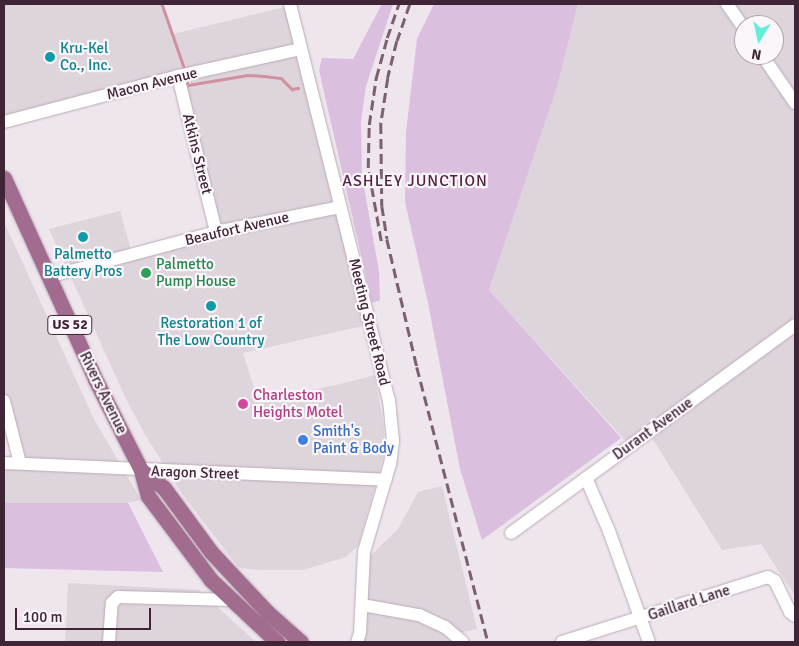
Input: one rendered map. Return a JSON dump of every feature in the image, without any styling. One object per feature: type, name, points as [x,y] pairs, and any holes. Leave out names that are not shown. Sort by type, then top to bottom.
[{"type":"main road","name":"Rivers Avenue","points":[[4,178],[110,411],[141,470],[148,496],[211,580],[277,642]]},
{"type":"main road","name":"Rivers Avenue","points":[[141,470],[164,488],[211,552],[268,613],[301,642]]},
{"type":"street","name":"Meeting Street Road","points":[[290,4],[389,400],[393,441],[386,480],[364,552],[362,605],[357,642]]},
{"type":"street","points":[[727,4],[735,15]]},
{"type":"street","name":"Macon Avenue","points":[[4,122],[178,76],[301,49]]},
{"type":"street","points":[[769,65],[795,103]]},
{"type":"street","name":"Atkins Street","points":[[178,76],[216,232]]},
{"type":"street","name":"Beaufort Avenue","points":[[48,277],[216,232],[340,207]]},
{"type":"street","name":"Durant Avenue","points":[[511,533],[795,325]]},
{"type":"street","points":[[4,401],[20,463]]},
{"type":"street","name":"Aragon Street","points":[[4,463],[386,480]]},
{"type":"street","points":[[586,478],[609,530],[649,642]]},
{"type":"street","name":"Gaillard Lane","points":[[562,642],[768,577],[775,581],[790,612],[795,616]]},
{"type":"street","points":[[109,642],[112,603],[115,599],[122,596],[233,600]]},
{"type":"street","points":[[362,605],[419,615],[445,627],[463,642]]},
{"type":"shaded area","points":[[4,4],[162,4],[173,34],[285,7],[301,49],[335,209],[363,326],[243,353],[258,401],[375,375],[384,429],[384,455],[358,546],[346,557],[303,570],[239,568],[182,494],[144,433],[126,399],[49,229],[120,211],[132,254],[216,231],[178,76],[4,122]]},
{"type":"shaded area","points":[[382,4],[393,4],[366,86],[361,121],[362,176],[379,271],[380,300],[372,303],[319,70],[322,58],[353,59]]},
{"type":"shaded area","points":[[434,4],[578,4],[557,87],[489,290],[621,438],[482,540],[460,469],[428,303],[405,202],[406,132],[417,39]]},
{"type":"shaded area","points":[[578,4],[795,4],[795,596],[761,544],[722,550],[649,433],[630,446],[489,290],[557,87]]},
{"type":"shaded area","points":[[4,222],[94,419],[141,500],[128,503],[4,503],[6,463],[20,463],[4,401]]},
{"type":"shaded area","points":[[442,486],[477,629],[454,634],[463,642],[357,642],[364,562],[398,529],[418,492]]},
{"type":"shaded area","points":[[4,503],[128,503],[163,572],[4,568]]},
{"type":"shaded area","points":[[68,583],[199,590],[256,642],[65,642]]},
{"type":"waterway","points":[[162,4],[184,67]]},
{"type":"waterway","points":[[187,82],[188,85],[247,75],[281,78],[292,89],[298,88]]},
{"type":"railway","points":[[381,241],[368,168],[369,125],[376,78],[399,4]]},
{"type":"railway","points":[[410,4],[397,41],[388,78],[381,124],[382,206],[387,239],[417,367],[488,642]]},
{"type":"place","name":"Kru-Kel Co., Inc.","points":[[50,57]]},
{"type":"place","name":"Palmetto Battery Pros","points":[[83,237]]},
{"type":"place","name":"Palmetto Pump House","points":[[146,273]]},
{"type":"place","name":"Restoration 1 of The Low Country","points":[[211,306]]},
{"type":"place","name":"Charleston Heights Motel","points":[[243,404]]},
{"type":"place","name":"Smith's Paint & Body","points":[[303,440]]},
{"type":"district","name":"ASHLEY JUNCTION","points":[[415,181]]}]
